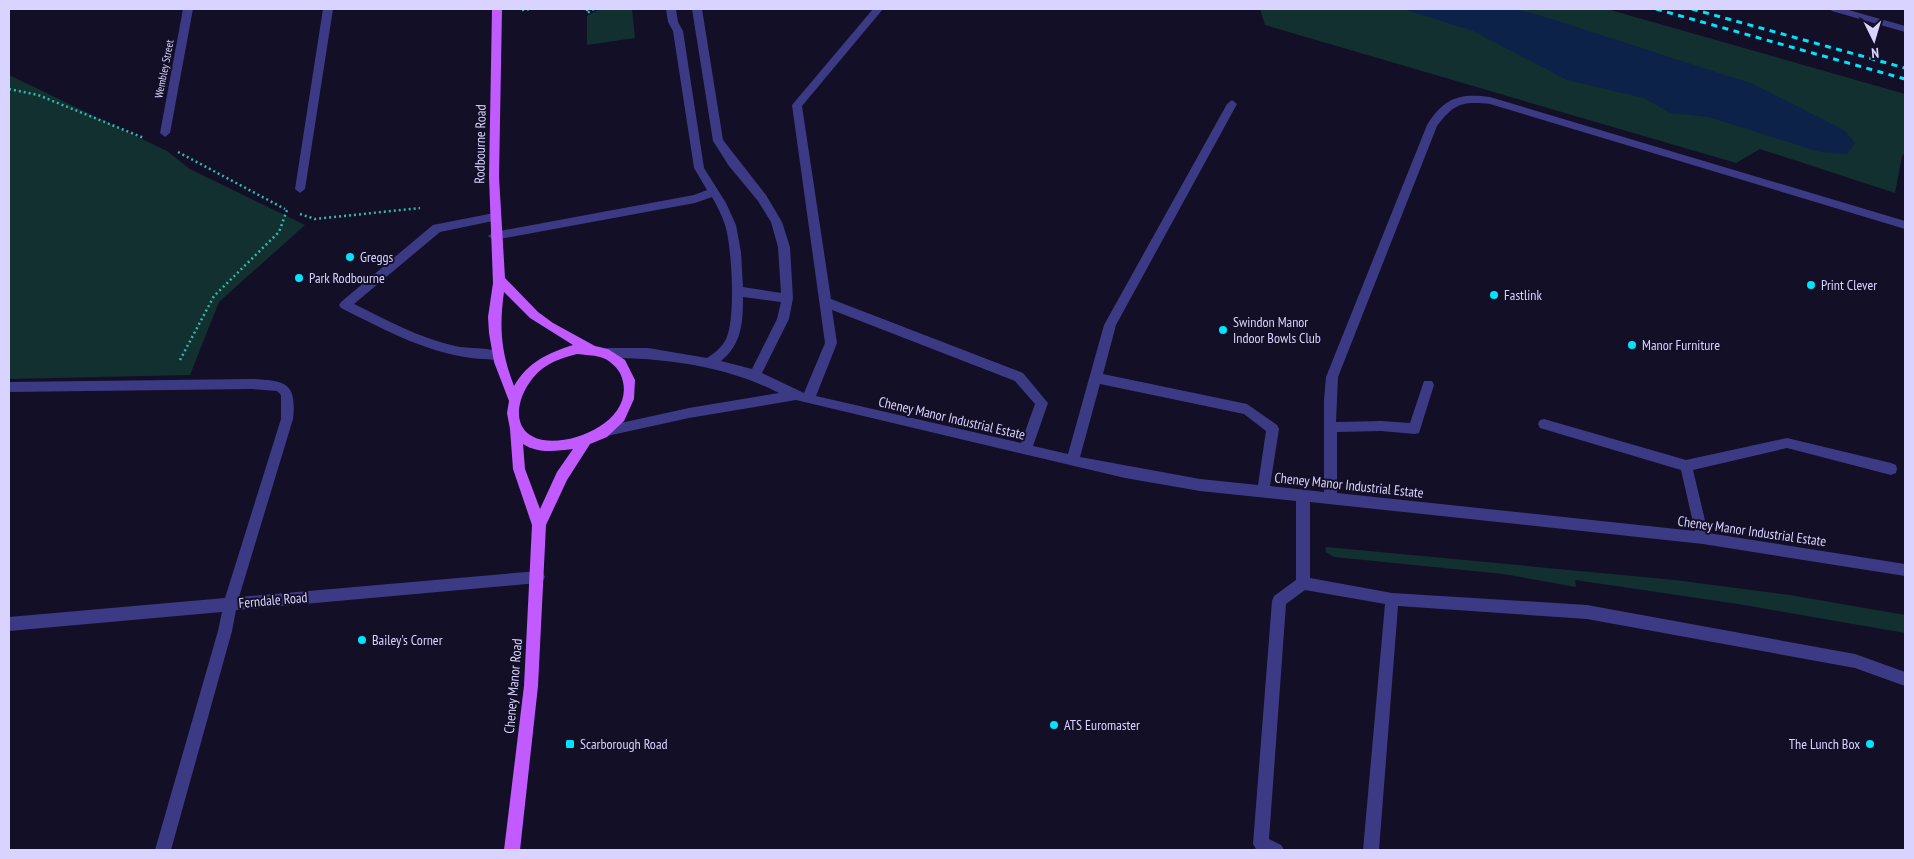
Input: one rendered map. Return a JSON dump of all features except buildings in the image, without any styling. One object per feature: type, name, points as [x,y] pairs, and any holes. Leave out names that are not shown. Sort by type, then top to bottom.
[{"type":"main road","name":"Rodbourne Road","points":[[497,9],[494,236],[499,280],[494,324],[497,355],[514,399]]},
{"type":"main road","points":[[499,280],[534,315],[549,326],[590,349],[608,353],[618,361],[628,381],[629,392],[622,413],[607,431],[584,443],[570,446],[543,446],[530,442],[516,430],[513,422],[514,399],[519,386],[537,366],[564,353],[590,349]]},
{"type":"main road","name":"Cheney Manor Road","points":[[516,430],[519,469],[540,525]]},
{"type":"main road","name":"Cheney Manor Road","points":[[512,850],[531,686],[540,525],[562,476],[584,443]]},
{"type":"street","name":"Wembley Street","points":[[165,133],[188,9]]},
{"type":"street","points":[[300,190],[328,9]]},
{"type":"street","points":[[671,9],[673,22],[678,31],[699,168],[725,211],[732,230],[735,253],[735,331],[731,341],[720,357],[709,363]]},
{"type":"street","points":[[697,9],[718,141],[733,163],[762,198],[776,222],[784,248],[787,298],[782,318],[755,375]]},
{"type":"street","points":[[802,397],[831,343],[796,105],[878,9]]},
{"type":"street","points":[[1835,9],[1905,29]]},
{"type":"street","points":[[1331,498],[1332,377],[1432,125],[1452,102],[1462,99],[1490,101],[1905,225]]},
{"type":"street","points":[[1072,461],[1110,325],[1232,104]]},
{"type":"street","points":[[494,236],[695,200],[714,192]]},
{"type":"street","points":[[494,217],[437,228],[345,304],[421,342],[472,355],[497,355]]},
{"type":"street","points":[[736,291],[787,298]]},
{"type":"street","points":[[825,302],[1019,377],[1042,403],[1025,450]]},
{"type":"street","name":"Cheney Manor Industrial Estate","points":[[608,353],[648,353],[709,363],[755,375],[802,397],[1072,461],[1200,485],[1703,538],[1905,570]]},
{"type":"street","points":[[1096,378],[1247,409],[1273,428],[1263,491]]},
{"type":"street","points":[[9,387],[167,384],[275,385],[284,388],[288,396],[287,419],[230,604],[225,631],[163,850]]},
{"type":"street","points":[[1331,427],[1382,426],[1415,429],[1428,385]]},
{"type":"street","name":"Cheney Manor Industrial Estate","points":[[607,431],[689,413],[802,397]]},
{"type":"street","points":[[1544,424],[1686,466],[1787,443],[1891,469]]},
{"type":"street","points":[[1686,466],[1703,538]]},
{"type":"street","points":[[1303,495],[1303,583]]},
{"type":"street","name":"Ferndale Road","points":[[9,624],[538,577]]},
{"type":"street","points":[[1276,850],[1261,844],[1279,602],[1303,583],[1392,599],[1587,612],[1855,661],[1905,679]]},
{"type":"street","points":[[1371,850],[1392,599]]},
{"type":"path","points":[[587,9],[587,13],[594,9]]},
{"type":"path","points":[[9,89],[38,95],[114,128],[147,138]]},
{"type":"path","points":[[167,384],[214,296],[279,232],[287,210],[171,148]]},
{"type":"path","points":[[296,213],[315,218],[427,207]]},
{"type":"green space","points":[[599,9],[632,9],[635,38],[587,45],[587,16]]},
{"type":"green space","points":[[1260,9],[1607,9],[1905,94],[1905,153],[1902,156],[1895,193],[1760,149],[1736,163],[1265,25]]},
{"type":"green space","points":[[9,75],[167,151],[190,169],[305,225],[219,302],[190,375],[9,379]]},
{"type":"green space","points":[[1325,548],[1675,580],[1790,595],[1905,615],[1905,633],[1738,604],[1575,580],[1576,587],[1503,574],[1334,557],[1326,552]]},
{"type":"water","points":[[1403,9],[1513,9],[1539,15],[1753,84],[1844,130],[1855,143],[1847,154],[1820,152],[1709,117],[1670,113],[1644,98],[1567,80],[1473,31]]},
{"type":"railway","points":[[1656,9],[1905,79]]},
{"type":"railway","points":[[1692,9],[1905,68]]},
{"type":"place","name":"Greggs","points":[[350,257]]},
{"type":"place","name":"Park Rodbourne","points":[[299,278]]},
{"type":"place","name":"Print Clever","points":[[1811,285]]},
{"type":"place","name":"Fastlink","points":[[1494,295]]},
{"type":"place","name":"Swindon Manor Indoor Bowls Club","points":[[1223,330]]},
{"type":"place","name":"Manor Furniture","points":[[1632,345]]},
{"type":"place","name":"Bailey's Corner","points":[[362,640]]},
{"type":"place","name":"ATS Euromaster","points":[[1054,725]]},
{"type":"place","name":"Scarborough Road","points":[[570,744]]},
{"type":"place","name":"The Lunch Box","points":[[1870,744]]}]
